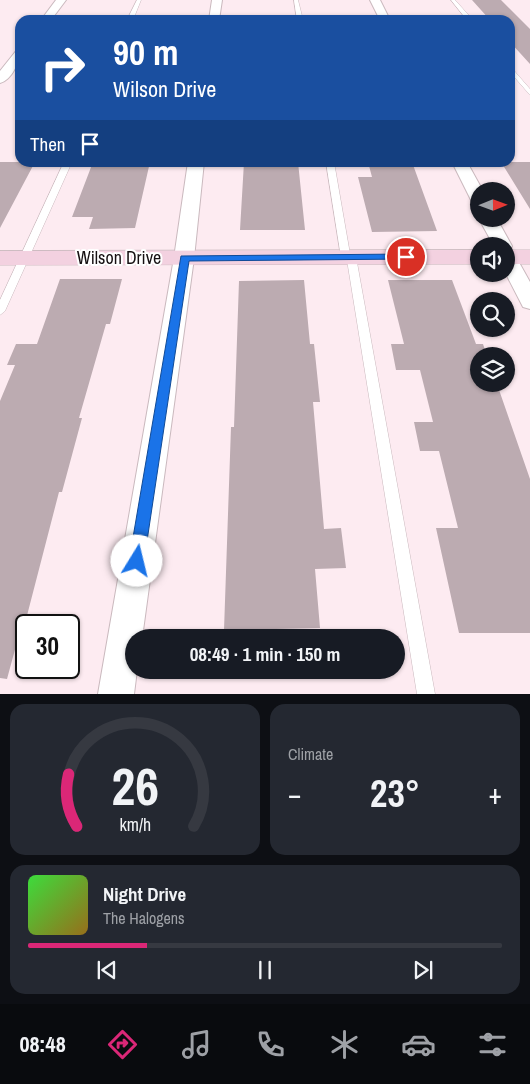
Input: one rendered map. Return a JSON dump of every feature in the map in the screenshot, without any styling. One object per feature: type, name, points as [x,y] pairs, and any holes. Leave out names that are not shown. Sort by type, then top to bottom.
[{"type":"street","points":[[50,15],[61,0]]},
{"type":"street","points":[[215,15],[217,0]]},
{"type":"street","points":[[375,0],[382,15]]},
{"type":"street","points":[[0,79],[15,60]]},
{"type":"street","points":[[116,694],[184,258],[195,167]]},
{"type":"street","points":[[462,167],[470,183]]},
{"type":"street","name":"Wilson Drive","points":[[0,258],[470,257]]},
{"type":"street","points":[[515,264],[530,302]]},
{"type":"lane","points":[[132,15],[139,0]]},
{"type":"lane","points":[[296,0],[299,15]]},
{"type":"lane","points":[[453,0],[466,15]]},
{"type":"lane","points":[[515,74],[530,93]]},
{"type":"lane","points":[[0,311],[26,258],[66,167]]},
{"type":"lane","points":[[331,167],[426,694]]},
{"type":"building","points":[[472,0],[501,0],[530,29],[530,64],[515,48],[515,15],[486,15]]},
{"type":"building","points":[[0,162],[15,162],[15,167],[32,167],[0,228]]},
{"type":"building","points":[[515,162],[530,162],[530,209],[504,167],[515,167]]},
{"type":"building","points":[[91,167],[149,167],[135,228],[89,229],[93,217],[72,217]]},
{"type":"building","points":[[244,167],[299,167],[305,230],[240,230]]},
{"type":"building","points":[[369,167],[414,167],[437,231],[372,232],[358,177],[372,177]]},
{"type":"building","points":[[60,279],[122,279],[110,324],[106,324],[79,418],[82,418],[62,492],[59,492],[27,614],[15,614],[15,649],[7,679],[0,678],[0,401],[15,365],[7,365],[16,344],[37,344]]},
{"type":"building","points":[[304,280],[310,344],[314,344],[320,402],[313,402],[324,529],[341,528],[346,568],[315,569],[320,628],[224,629],[231,427],[234,427],[239,281]]},
{"type":"building","points":[[388,280],[452,280],[470,328],[470,337],[473,337],[476,344],[483,344],[484,347],[470,347],[470,392],[500,392],[530,479],[530,633],[459,633],[436,528],[458,528],[439,451],[420,451],[414,422],[433,422],[420,370],[396,370],[391,344],[404,344]]},
{"type":"route","points":[[137,561],[184,258],[406,257]]}]
